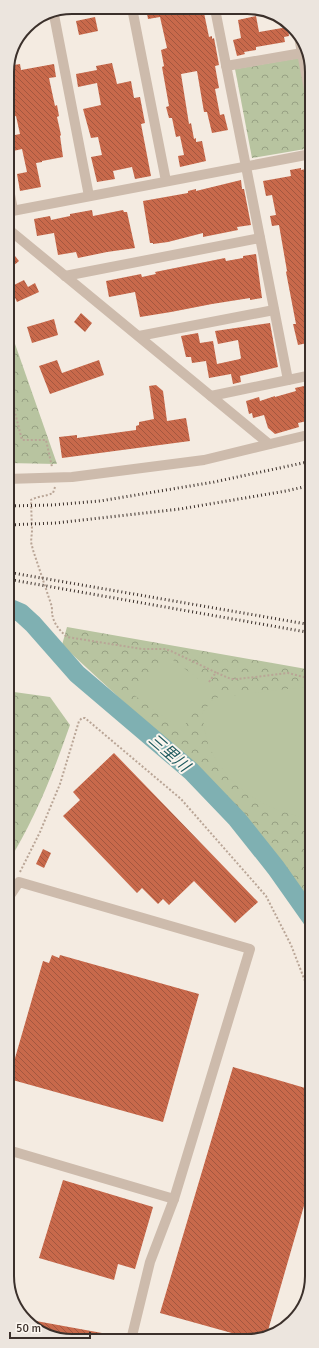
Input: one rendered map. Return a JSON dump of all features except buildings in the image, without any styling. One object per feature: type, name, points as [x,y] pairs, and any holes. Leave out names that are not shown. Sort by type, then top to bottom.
[{"type":"street","points":[[133,14],[166,181]]},
{"type":"street","points":[[216,14],[288,380]]},
{"type":"street","points":[[54,17],[89,196]]},
{"type":"street","points":[[226,66],[302,53],[305,69]]},
{"type":"street","points":[[14,210],[305,155]]},
{"type":"street","points":[[14,234],[269,444]]},
{"type":"street","points":[[65,276],[260,238]]},
{"type":"street","points":[[139,336],[274,310]]},
{"type":"street","points":[[211,396],[305,376]]},
{"type":"street","points":[[14,479],[72,478],[204,460],[305,436]]},
{"type":"street","points":[[14,890],[19,882],[250,949],[174,1199],[150,1262],[132,1334]]},
{"type":"street","points":[[14,1152],[174,1199]]},
{"type":"path","points":[[14,409],[22,440],[46,440],[51,479],[56,487],[54,493],[33,498],[31,500],[31,542],[52,607],[51,615],[53,621],[62,632],[67,636],[76,639],[117,646],[142,649],[165,649],[231,679],[253,678],[288,673],[305,677]]},
{"type":"path","points":[[209,682],[217,673]]},
{"type":"path","points":[[19,882],[20,870],[40,832],[60,784],[79,721],[82,718],[85,718],[181,799],[266,896],[291,945],[305,981]]},
{"type":"green space","points":[[299,58],[305,92],[305,149],[252,158],[235,69]]},
{"type":"green space","points":[[14,341],[57,464],[14,463]]},
{"type":"green space","points":[[67,627],[305,669],[305,896],[277,855],[229,799],[62,645]]},
{"type":"green space","points":[[165,654],[212,689],[181,730],[134,695]]},
{"type":"green space","points":[[305,687],[305,817],[264,804],[238,786],[227,775],[209,746],[202,713],[214,698]]},
{"type":"green space","points":[[14,692],[50,697],[70,725],[42,797],[14,853]]},
{"type":"waterway","name":"三里川","points":[[14,610],[21,613],[33,624],[77,674],[191,771],[237,819],[276,868],[305,909]]},
{"type":"railway","points":[[14,506],[52,505],[100,501],[214,482],[305,462]]},
{"type":"railway","points":[[14,525],[56,523],[180,509],[305,487]]},
{"type":"railway","points":[[14,573],[305,624]]},
{"type":"railway","points":[[14,580],[305,632]]}]
